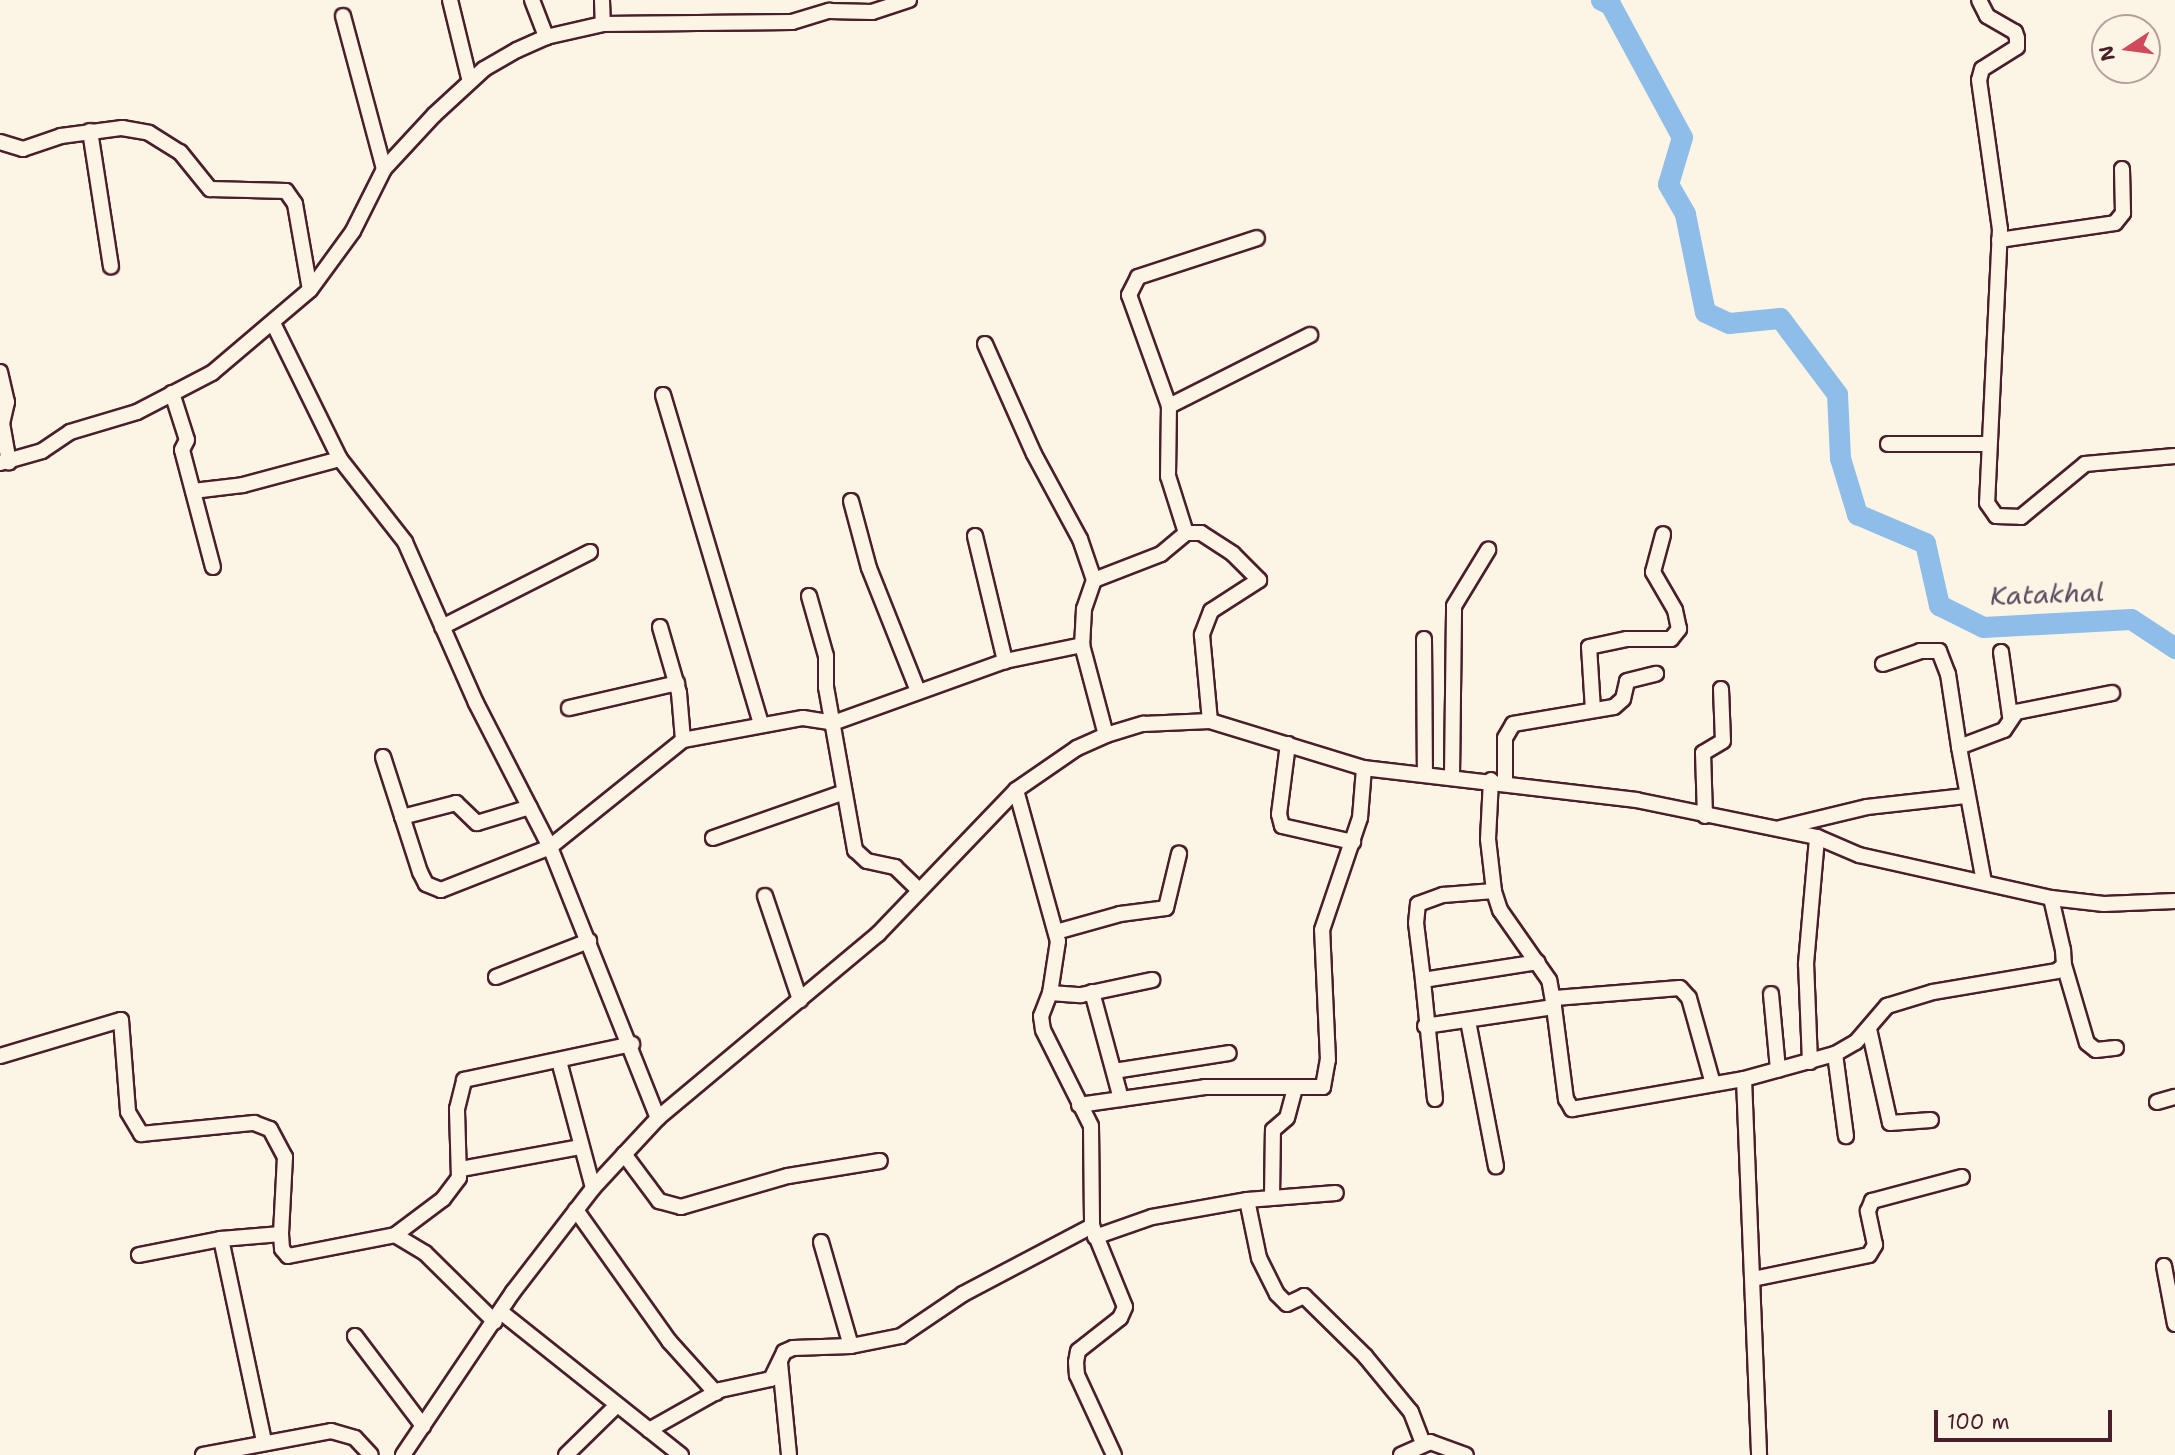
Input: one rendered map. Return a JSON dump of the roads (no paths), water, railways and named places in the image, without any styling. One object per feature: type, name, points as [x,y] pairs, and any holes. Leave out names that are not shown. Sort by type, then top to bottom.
[{"type":"street","points":[[450,0],[470,82]]},
{"type":"street","points":[[532,0],[545,37]]},
{"type":"street","points":[[602,0],[603,24]]},
{"type":"street","points":[[0,372],[7,402],[2,423],[5,463],[42,450],[70,432],[137,412],[212,373],[310,290],[353,231],[384,169],[470,82],[484,69],[545,37],[603,24],[792,22],[829,11],[872,12],[909,0]]},
{"type":"street","points":[[1979,0],[1987,16],[2015,32],[2017,38],[2017,47],[1982,69],[1979,80],[1999,240],[1987,444],[1987,503],[1996,516],[2021,517],[2085,464],[2175,456]]},
{"type":"street","points":[[343,16],[384,169]]},
{"type":"street","points":[[0,142],[23,149],[90,131],[122,128],[149,133],[180,152],[210,189],[286,191],[295,204],[310,290]]},
{"type":"street","points":[[90,131],[111,266]]},
{"type":"street","points":[[1999,240],[2115,223],[2123,213],[2122,169]]},
{"type":"street","points":[[1186,533],[1168,477],[1169,406],[1134,316],[1132,285],[1138,277],[1257,238]]},
{"type":"street","points":[[273,323],[340,459],[405,542],[442,627],[550,847],[632,1044],[658,1118]]},
{"type":"street","points":[[1169,406],[1310,335]]},
{"type":"street","points":[[985,344],[1034,454],[1080,539],[1094,580],[1084,609],[1082,645],[1106,735]]},
{"type":"street","points":[[172,393],[187,440],[182,450],[213,567]]},
{"type":"street","points":[[663,395],[761,723]]},
{"type":"street","points":[[1888,444],[1987,444]]},
{"type":"street","points":[[193,491],[243,485],[340,459]]},
{"type":"street","points":[[851,501],[869,568],[918,691]]},
{"type":"street","points":[[1094,580],[1161,554],[1186,533],[1201,533],[1244,561],[1259,580],[1210,611],[1202,635],[1210,721]]},
{"type":"street","points":[[1592,710],[1589,647],[1627,639],[1671,639],[1679,629],[1675,610],[1653,572],[1663,534]]},
{"type":"street","points":[[975,537],[1004,661]]},
{"type":"street","points":[[1451,776],[1454,606],[1488,550]]},
{"type":"street","points":[[442,627],[590,552]]},
{"type":"street","points":[[809,596],[826,656],[826,687],[858,857],[895,867],[917,888]]},
{"type":"street","points":[[660,627],[677,683],[683,740]]},
{"type":"street","points":[[1424,639],[1425,774]]},
{"type":"street","points":[[383,757],[420,872],[432,889],[464,883],[550,847],[683,740],[761,723],[818,718],[833,723],[1004,661],[1082,645]]},
{"type":"street","points":[[1883,664],[1920,651],[1939,651],[1948,674],[1965,796],[1984,882]]},
{"type":"street","points":[[1959,747],[2004,730],[2010,716],[2001,652]]},
{"type":"street","points":[[1656,674],[1627,681],[1620,704],[1513,724],[1505,738],[1488,826],[1494,891],[1500,910],[1538,962],[1554,1002],[1566,1099],[1572,1109],[1744,1079],[1810,1062],[1835,1054],[1869,1029],[1887,1006],[1933,992],[2041,975],[2064,965]]},
{"type":"street","points":[[569,708],[677,683]]},
{"type":"street","points":[[1705,816],[1703,753],[1723,741],[1721,689]]},
{"type":"street","points":[[2010,716],[2112,693]]},
{"type":"street","points":[[403,1455],[576,1210],[658,1118],[878,934],[917,888],[1016,790],[1077,748],[1106,735],[1143,724],[1210,721],[1364,768],[1498,781],[1624,798],[1817,836],[1859,855],[2051,898],[2105,904],[2175,901]]},
{"type":"street","points":[[1288,744],[1279,814],[1282,826],[1353,842]]},
{"type":"street","points":[[1079,1105],[1205,1087],[1318,1090],[1326,1082],[1322,930],[1360,818],[1364,768]]},
{"type":"street","points":[[1016,790],[1056,932],[1050,993],[1041,1016],[1043,1030],[1091,1126],[1094,1231],[1124,1313],[1078,1351],[1076,1362],[1077,1376],[1114,1455]]},
{"type":"street","points":[[713,838],[844,792]]},
{"type":"street","points":[[1777,829],[1842,811],[1965,796]]},
{"type":"street","points":[[402,817],[456,803],[477,823],[530,807]]},
{"type":"street","points":[[1810,1062],[1806,964],[1817,836]]},
{"type":"street","points":[[1056,932],[1120,914],[1166,908],[1179,854]]},
{"type":"street","points":[[1435,1099],[1416,923],[1418,904],[1443,895],[1494,891]]},
{"type":"street","points":[[765,896],[800,1000]]},
{"type":"street","points":[[2051,898],[2064,965],[2087,1043],[2096,1049],[2116,1048]]},
{"type":"street","points":[[496,977],[589,942]]},
{"type":"street","points":[[1423,980],[1538,962]]},
{"type":"street","points":[[1050,993],[1093,992],[1152,980]]},
{"type":"street","points":[[1426,1026],[1468,1021],[1554,1002],[1680,988],[1689,998],[1713,1084]]},
{"type":"street","points":[[1093,992],[1121,1099]]},
{"type":"street","points":[[1771,994],[1778,1070]]},
{"type":"street","points":[[0,1056],[121,1020],[132,1126],[141,1134],[155,1135],[254,1123],[270,1129],[285,1157],[281,1234],[282,1249],[288,1256],[395,1235],[455,1187],[461,1169],[457,1109],[464,1080],[632,1044]]},
{"type":"street","points":[[1468,1021],[1496,1166]]},
{"type":"street","points":[[1869,1029],[1890,1123],[1931,1120]]},
{"type":"street","points":[[1114,1071],[1229,1053]]},
{"type":"street","points":[[1835,1054],[1846,1136]]},
{"type":"street","points":[[559,1061],[593,1188]]},
{"type":"street","points":[[1744,1079],[1759,1455]]},
{"type":"street","points":[[1272,1198],[1273,1130],[1287,1118],[1295,1089]]},
{"type":"street","points":[[2157,1102],[2175,1097]]},
{"type":"street","points":[[461,1169],[581,1147]]},
{"type":"street","points":[[624,1154],[659,1201],[681,1207],[788,1176],[880,1161]]},
{"type":"street","points":[[1754,1279],[1869,1255],[1875,1245],[1868,1211],[1872,1201],[1962,1177]]},
{"type":"street","points":[[649,1430],[716,1393],[771,1379],[780,1362],[793,1348],[851,1346],[901,1336],[963,1294],[1094,1231],[1152,1217],[1247,1200],[1336,1193]]},
{"type":"street","points":[[1247,1200],[1259,1258],[1278,1294],[1287,1304],[1304,1296],[1365,1356],[1411,1412],[1423,1443]]},
{"type":"street","points":[[576,1210],[669,1341],[716,1393]]},
{"type":"street","points":[[139,1255],[221,1239],[281,1234]]},
{"type":"street","points":[[395,1235],[425,1253],[498,1317],[681,1455]]},
{"type":"street","points":[[221,1239],[264,1441]]},
{"type":"street","points":[[821,1242],[851,1346]]},
{"type":"street","points":[[2164,1266],[2175,1324]]},
{"type":"street","points":[[355,1336],[423,1426]]},
{"type":"street","points":[[780,1362],[789,1455]]},
{"type":"street","points":[[566,1455],[615,1407]]},
{"type":"street","points":[[203,1455],[264,1441],[331,1431],[355,1438],[371,1455]]},
{"type":"street","points":[[1401,1455],[1423,1443],[1466,1455]]},
{"type":"waterway","name":"Katakhal","points":[[1601,0],[1610,4],[1682,137],[1668,184],[1685,214],[1705,312],[1729,323],[1780,318],[1837,394],[1840,458],[1857,514],[1925,543],[1939,605],[1983,627],[2131,619],[2175,648]]}]
